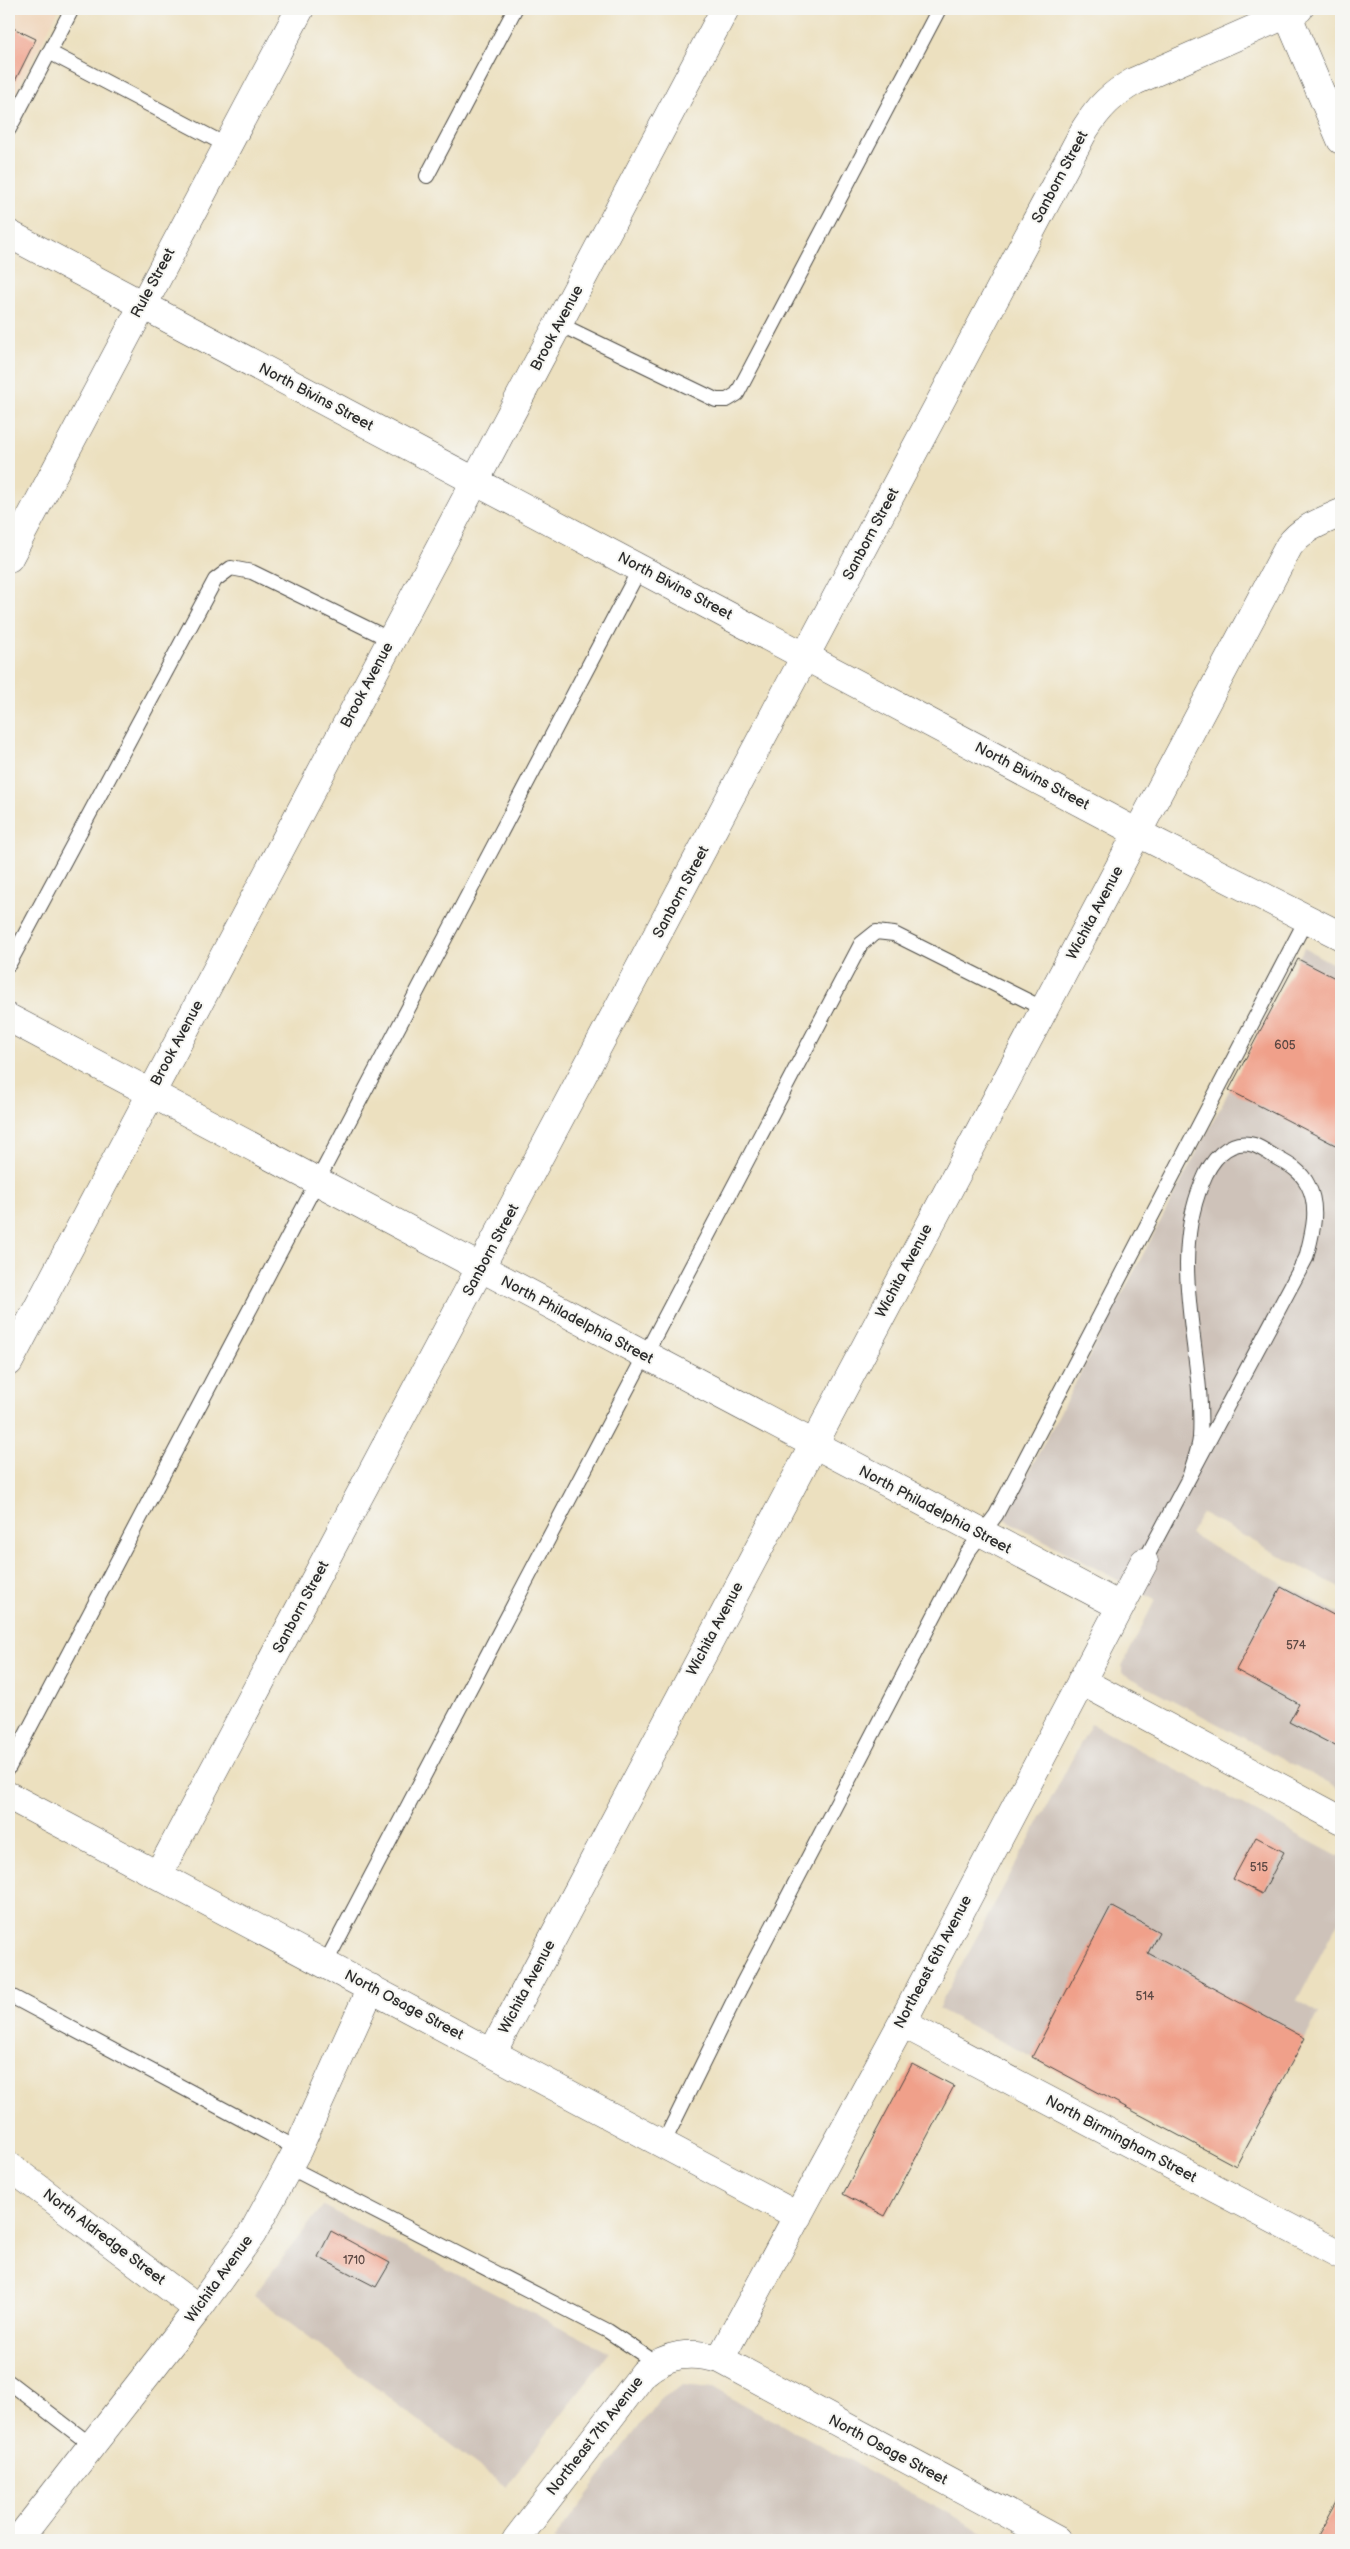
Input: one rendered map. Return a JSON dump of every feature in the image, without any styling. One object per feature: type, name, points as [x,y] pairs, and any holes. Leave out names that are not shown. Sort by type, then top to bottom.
[{"type":"street","name":"Rule Street","points":[[9,558],[300,9]]},
{"type":"street","name":"Brook Avenue","points":[[9,1362],[725,9]]},
{"type":"street","points":[[1290,10],[1341,140]]},
{"type":"street","name":"Sanborn Street","points":[[158,1875],[1085,129],[1099,107],[1114,93],[1135,81],[1290,10]]},
{"type":"street","name":"North Bivins Street","points":[[9,234],[1138,833],[1341,936]]},
{"type":"street","name":"Wichita Avenue","points":[[492,2053],[1288,546],[1306,528],[1341,513]]},
{"type":"street","name":"North Philadelphia Street","points":[[9,1018],[812,1445],[1120,1606]]},
{"type":"street","name":"Northeast 6th Avenue","points":[[720,2359],[902,2023],[1144,1562]]},
{"type":"street","points":[[1081,1680],[1341,1820]]},
{"type":"street","name":"North Osage Street","points":[[9,1796],[798,2216]]},
{"type":"street","name":"Wichita Avenue","points":[[18,2540],[198,2309],[252,2234],[293,2158],[371,1988]]},
{"type":"street","name":"North Birmingham Street","points":[[902,2023],[1341,2255]]},
{"type":"street","name":"North Aldredge Street","points":[[9,2166],[198,2309]]},
{"type":"street","name":"Northeast 7th Avenue","points":[[516,2540],[632,2387],[656,2363],[683,2354],[700,2354],[720,2359]]},
{"type":"street","name":"North Osage Street","points":[[720,2359],[1057,2540]]},
{"type":"lane","points":[[9,128],[72,9]]},
{"type":"lane","points":[[427,176],[515,9]]},
{"type":"lane","points":[[559,324],[716,400],[727,400],[737,394],[939,9]]},
{"type":"lane","points":[[49,52],[226,146]]},
{"type":"lane","points":[[9,964],[215,580],[232,568],[252,572],[390,640]]},
{"type":"lane","points":[[9,1767],[640,568]]},
{"type":"lane","points":[[663,2144],[734,2000],[967,1553],[996,1515],[1307,918]]},
{"type":"lane","points":[[325,1964],[860,944],[876,932],[894,934],[1044,1008]]},
{"type":"lane","points":[[1144,1562],[1306,1258],[1316,1220],[1308,1185],[1295,1168],[1254,1145],[1234,1144],[1216,1156],[1202,1183],[1192,1216],[1186,1274],[1199,1398],[1200,1439],[1190,1475]]},
{"type":"lane","points":[[9,1995],[293,2158],[608,2330],[656,2363]]},
{"type":"lane","points":[[9,2382],[91,2445]]},
{"type":"shaded area","points":[[9,9],[59,9],[9,107]]},
{"type":"shaded area","points":[[1304,948],[1341,968],[1341,1589],[1202,1513],[1190,1534],[1341,1615],[1341,1790],[1122,1673],[1122,1666],[1155,1600],[1004,1519]]},
{"type":"shaded area","points":[[1091,1724],[1341,1858],[1341,1916],[1297,2000],[1319,2013],[1236,2166],[1079,2081],[938,2009]]},
{"type":"shaded area","points":[[323,2206],[609,2352],[506,2487],[254,2295]]},
{"type":"shaded area","points":[[683,2385],[713,2388],[998,2540],[553,2540],[659,2400]]},
{"type":"building","points":[[9,26],[36,39],[9,93]]},
{"type":"building","points":[[1298,959],[1341,981],[1341,1148],[1229,1090]]},
{"type":"building","points":[[1281,1587],[1341,1619],[1341,1749],[1289,1722],[1299,1704],[1236,1670]]},
{"type":"building","points":[[1256,1837],[1284,1852],[1262,1894],[1233,1879]]},
{"type":"building","points":[[1111,1906],[1159,1932],[1148,1953],[1305,2038],[1236,2166],[1032,2057]]},
{"type":"building","points":[[912,2064],[954,2086],[885,2216],[843,2194]]},
{"type":"building","points":[[331,2231],[390,2263],[376,2287],[318,2257]]},
{"type":"building","points":[[1341,2495],[1341,2540],[1316,2540]]}]
